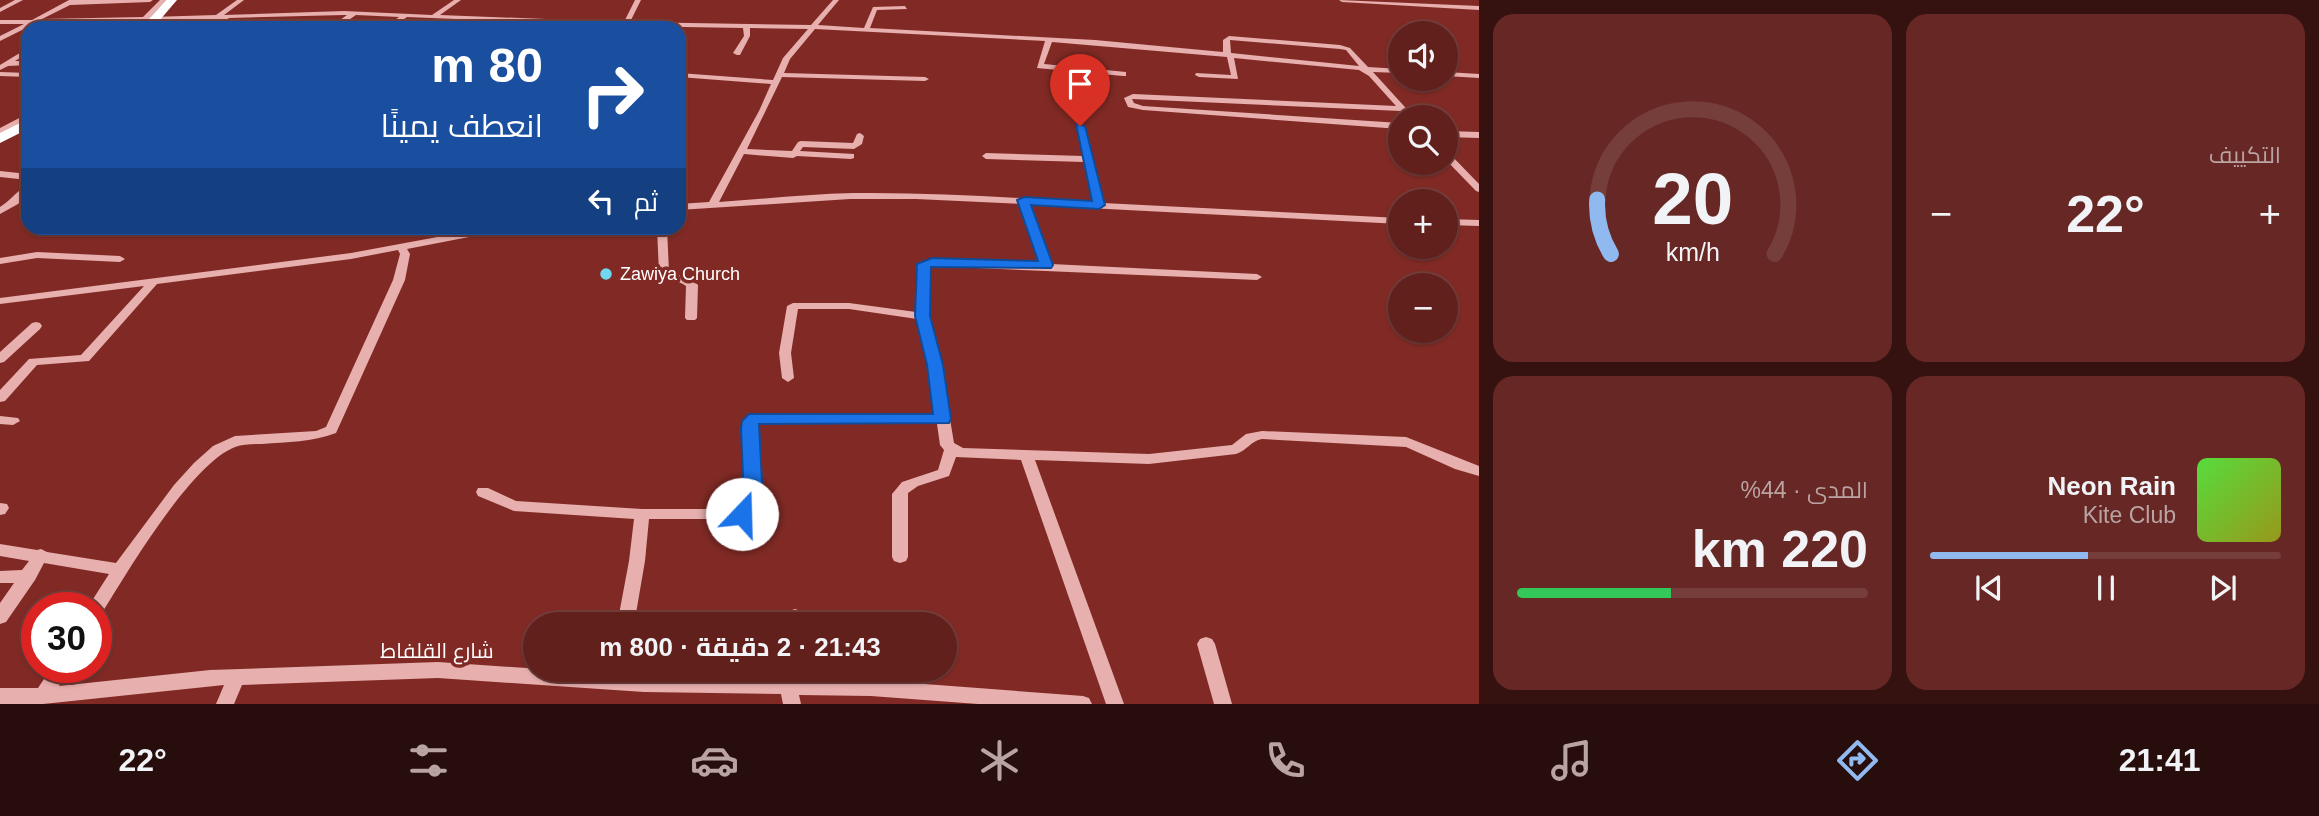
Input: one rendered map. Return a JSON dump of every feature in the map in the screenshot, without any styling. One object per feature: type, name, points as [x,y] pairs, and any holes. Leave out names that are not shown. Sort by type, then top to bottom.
[{"type":"highway","points":[[155,21],[172,0]]},
{"type":"highway","points":[[155,21],[184,0]]},
{"type":"highway","points":[[0,139],[21,127]]},
{"type":"highway","points":[[0,147],[21,136]]},
{"type":"street","points":[[1,9],[20,0]]},
{"type":"street","points":[[32,21],[71,1],[150,0]]},
{"type":"street","points":[[155,21],[163,0]]},
{"type":"street","points":[[219,15],[241,0]]},
{"type":"street","points":[[433,17],[458,0]]},
{"type":"street","points":[[628,21],[638,0]]},
{"type":"street","points":[[713,204],[787,58],[810,27],[836,0]]},
{"type":"street","points":[[1342,0],[1479,8]]},
{"type":"street","points":[[866,30],[875,8],[905,8]]},
{"type":"street","points":[[73,21],[155,21],[219,15],[355,13],[504,21]]},
{"type":"street","points":[[343,21],[355,13]]},
{"type":"street","points":[[221,21],[230,15]]},
{"type":"street","points":[[398,21],[405,16]]},
{"type":"street","points":[[0,22],[21,22]]},
{"type":"street","points":[[686,25],[810,27],[1049,39],[1388,70]]},
{"type":"street","points":[[737,53],[747,36],[746,26]]},
{"type":"street","points":[[0,39],[21,27]]},
{"type":"street","points":[[1199,75],[1235,77],[1228,55],[1226,40],[1229,38],[1344,47],[1399,105]]},
{"type":"street","points":[[1049,39],[1040,66],[1123,74]]},
{"type":"street","points":[[3,66],[21,54]]},
{"type":"street","points":[[3,66],[21,64]]},
{"type":"street","points":[[0,74],[21,75]]},
{"type":"street","points":[[686,75],[925,79]]},
{"type":"street","points":[[1458,75],[1479,76]]},
{"type":"street","points":[[1388,108],[1240,100],[1128,98],[1131,105],[1143,108],[1388,125]]},
{"type":"street","points":[[0,131],[21,120]]},
{"type":"street","points":[[1080,126],[1099,205]]},
{"type":"street","points":[[1458,134],[1479,135]]},
{"type":"street","points":[[793,155],[801,145],[854,146],[858,144],[860,136]]},
{"type":"street","points":[[741,151],[851,156]]},
{"type":"street","points":[[986,156],[1090,159]]},
{"type":"street","points":[[1458,167],[1479,189]]},
{"type":"street","points":[[0,174],[21,176]]},
{"type":"street","points":[[0,211],[21,195]]},
{"type":"street","points":[[686,205],[878,196],[1024,200],[1388,220]]},
{"type":"street","points":[[1024,200],[1046,265]]},
{"type":"street","points":[[15,202],[21,202]]},
{"type":"street","points":[[1458,222],[1479,223]]},
{"type":"street","points":[[0,300],[299,263],[401,247],[446,235]]},
{"type":"street","points":[[662,235],[664,273],[671,278],[690,282],[691,318]]},
{"type":"street","points":[[106,592],[157,517],[197,469],[222,446],[235,441],[317,435],[331,430],[399,279],[405,254],[401,247]]},
{"type":"street","points":[[0,261],[37,256],[120,259]]},
{"type":"street","points":[[1257,277],[1046,265],[927,263],[923,267],[922,316],[935,365],[947,445],[951,450],[1027,457],[1149,459],[1236,449],[1251,438],[1262,435],[1405,442],[1420,445],[1459,465],[1479,471]]},
{"type":"street","points":[[0,398],[33,362],[85,358],[155,280]]},
{"type":"street","points":[[789,378],[785,353],[793,306],[849,306],[922,316]]},
{"type":"street","points":[[0,359],[36,326]]},
{"type":"street","points":[[483,492],[514,506],[642,514],[747,513],[753,501],[750,429],[751,421],[755,418],[942,419]]},
{"type":"street","points":[[900,557],[899,494],[902,488],[935,479],[944,473],[951,450]]},
{"type":"street","points":[[1027,457],[1115,704]]},
{"type":"street","points":[[627,612],[642,514]]},
{"type":"street","points":[[0,550],[120,570]]},
{"type":"street","points":[[0,617],[41,555]]},
{"type":"street","points":[[0,577],[29,576]]},
{"type":"street","points":[[1206,644],[1223,704]]},
{"type":"street","name":"شارع القلفاط","points":[[0,696],[43,696],[236,677],[438,670],[523,673]]},
{"type":"street","points":[[225,704],[236,677]]},
{"type":"street","name":"شارع القلفاط","points":[[710,682],[899,689],[1083,704]]},
{"type":"street","points":[[43,696],[51,683]]},
{"type":"place","name":"Zawiya Church","points":[[606,274]]},
{"type":"route","points":[[742,514],[751,510],[753,501],[750,429],[751,421],[755,418],[942,419],[935,365],[922,316],[924,264],[1046,265],[1024,200],[1099,205],[1080,126]]}]
